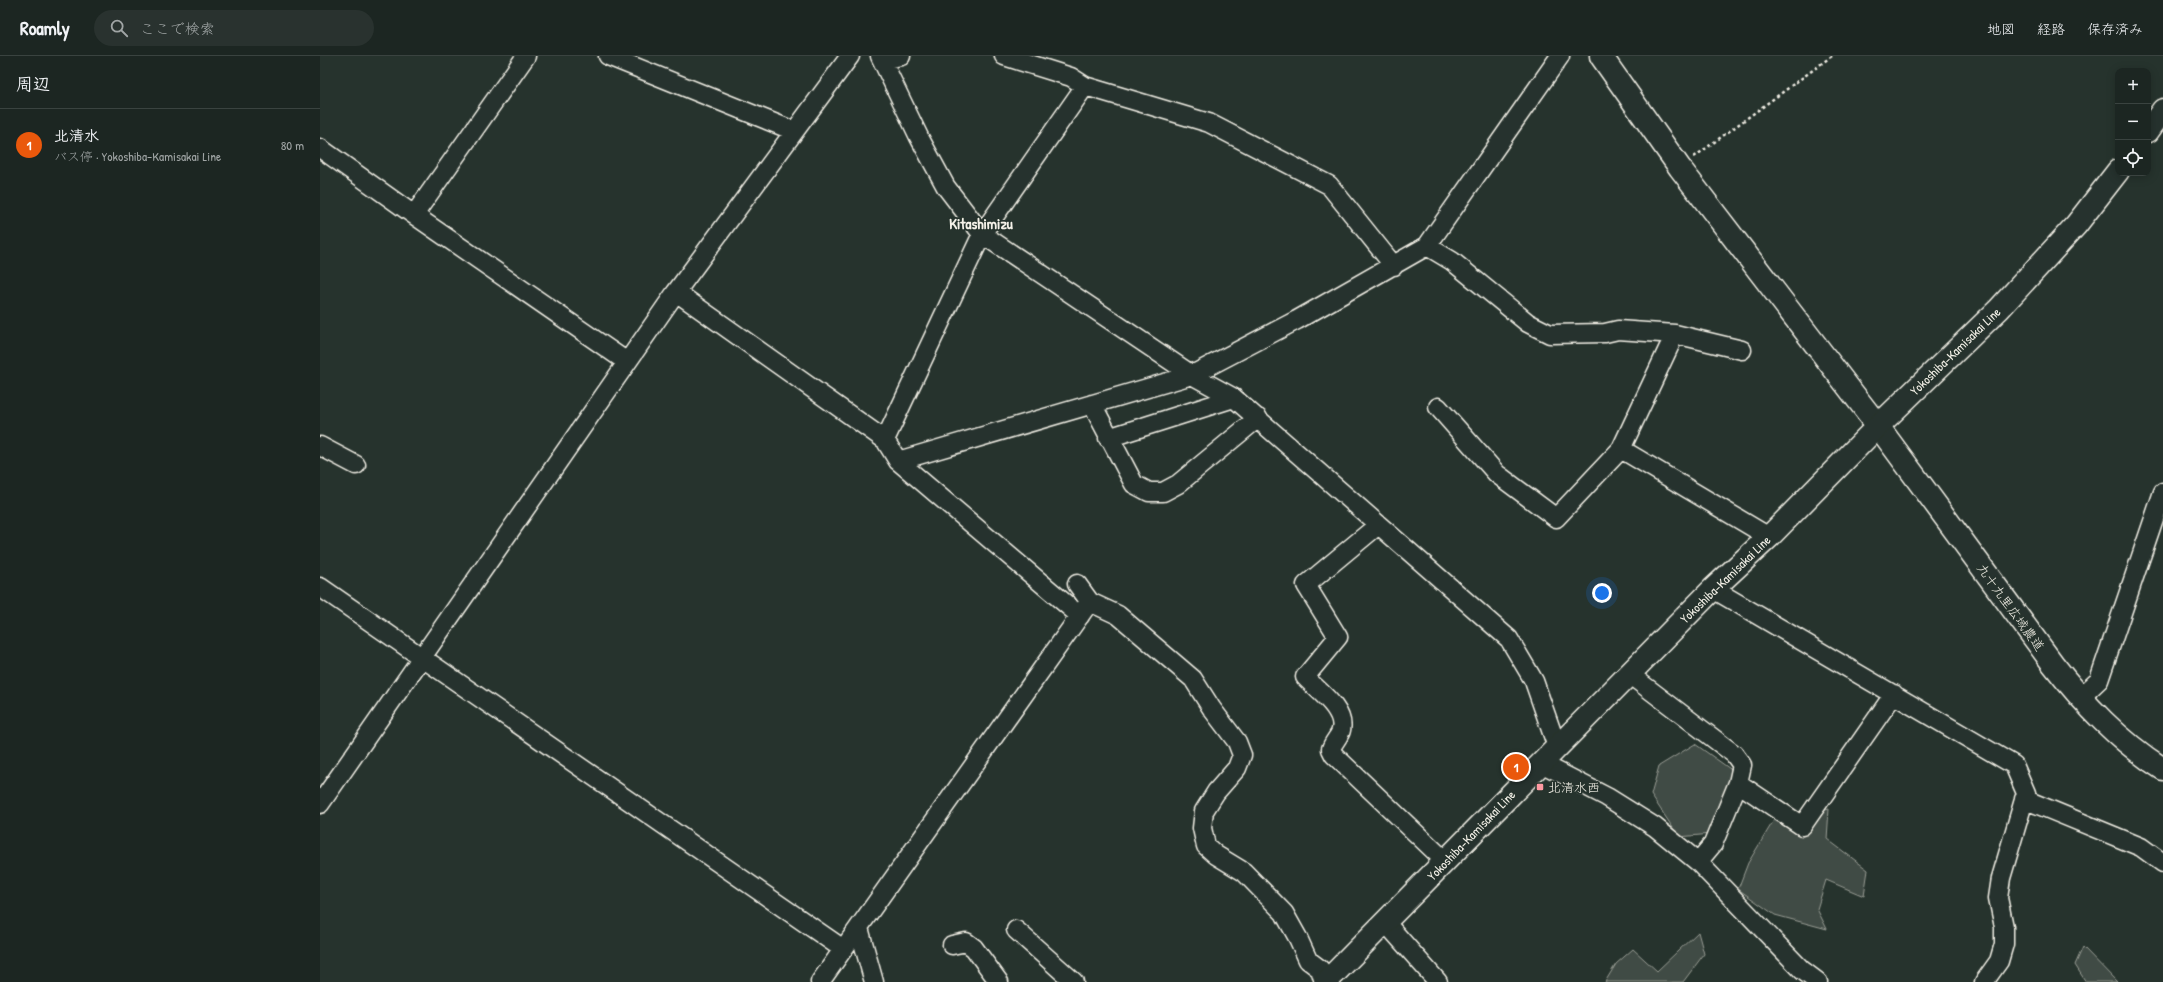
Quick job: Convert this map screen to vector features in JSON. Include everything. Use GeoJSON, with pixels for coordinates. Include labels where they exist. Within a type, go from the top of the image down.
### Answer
{"type":"FeatureCollection","features":[{"type":"Feature","properties":{"kind":"main road","name":"九十九里広域農道"},"geometry":{"type":"LineString","coordinates":[[1601,56],[1680,168],[1878,426],[2080,698],[2114,733],[2163,769]]}},
{"type":"Feature","properties":{"kind":"main road"},"geometry":{"type":"LineString","coordinates":[[2151,126],[2163,110]]}},
{"type":"Feature","properties":{"kind":"main road","name":"Yokoshiba-Kamisakai Line"},"geometry":{"type":"LineString","coordinates":[[1325,982],[1713,589],[1769,536],[1878,426],[1999,309],[2076,226],[2115,175]]}},
{"type":"Feature","properties":{"kind":"street"},"geometry":{"type":"LineString","coordinates":[[414,215],[526,56]]}},
{"type":"Feature","properties":{"kind":"street"},"geometry":{"type":"LineString","coordinates":[[608,56],[794,131]]}},
{"type":"Feature","properties":{"kind":"street"},"geometry":{"type":"LineString","coordinates":[[320,804],[676,292],[850,56]]}},
{"type":"Feature","properties":{"kind":"street"},"geometry":{"type":"LineString","coordinates":[[901,56],[881,58],[919,137],[946,187],[982,234],[1192,375],[1234,398],[1338,488],[1377,526],[1509,639],[1534,681],[1557,747]]}},
{"type":"Feature","properties":{"kind":"street"},"geometry":{"type":"LineString","coordinates":[[1004,56],[1071,77],[1085,86],[1208,123],[1329,185],[1394,266]]}},
{"type":"Feature","properties":{"kind":"street"},"geometry":{"type":"LineString","coordinates":[[898,461],[1192,375],[1297,320],[1427,246],[1560,56]]}},
{"type":"Feature","properties":{"kind":"street"},"geometry":{"type":"LineString","coordinates":[[885,440],[982,234],[1085,86]]}},
{"type":"Feature","properties":{"kind":"street"},"geometry":{"type":"LineString","coordinates":[[320,148],[414,215],[627,362]]}},
{"type":"Feature","properties":{"kind":"street"},"geometry":{"type":"LineString","coordinates":[[1427,246],[1457,265],[1528,323],[1550,334],[1605,333],[1618,330],[1675,334],[1742,350]]}},
{"type":"Feature","properties":{"kind":"street"},"geometry":{"type":"LineString","coordinates":[[676,292],[885,440],[898,461],[1085,609],[1118,615],[1193,679],[1212,710],[1237,742],[1242,755],[1237,768],[1216,792],[1204,811],[1202,828],[1206,846],[1216,855],[1244,872],[1284,913],[1308,960],[1320,969],[1325,982]]}},
{"type":"Feature","properties":{"kind":"street"},"geometry":{"type":"LineString","coordinates":[[1438,407],[1496,474],[1556,518],[1621,449],[1675,334]]}},
{"type":"Feature","properties":{"kind":"street"},"geometry":{"type":"LineString","coordinates":[[1108,438],[1234,398]]}},
{"type":"Feature","properties":{"kind":"street"},"geometry":{"type":"LineString","coordinates":[[1092,404],[1108,438],[1134,484],[1149,492],[1163,492],[1178,484],[1258,418]]}},
{"type":"Feature","properties":{"kind":"street"},"geometry":{"type":"LineString","coordinates":[[320,446],[356,464]]}},
{"type":"Feature","properties":{"kind":"street"},"geometry":{"type":"LineString","coordinates":[[1621,449],[1769,536]]}},
{"type":"Feature","properties":{"kind":"street"},"geometry":{"type":"LineString","coordinates":[[2080,698],[2099,680],[2163,492]]}},
{"type":"Feature","properties":{"kind":"street"},"geometry":{"type":"LineString","coordinates":[[1377,526],[1306,585],[1338,637],[1305,677],[1337,711],[1342,723],[1341,731],[1333,742],[1331,749],[1334,755],[1445,861]]}},
{"type":"Feature","properties":{"kind":"street"},"geometry":{"type":"LineString","coordinates":[[1077,584],[1085,609]]}},
{"type":"Feature","properties":{"kind":"street"},"geometry":{"type":"LineString","coordinates":[[320,587],[843,949]]}},
{"type":"Feature","properties":{"kind":"street"},"geometry":{"type":"LineString","coordinates":[[1713,589],[2014,765],[2026,793],[2001,878],[1998,898],[2004,927],[2004,944],[1999,961],[1984,982]]}},
{"type":"Feature","properties":{"kind":"street"},"geometry":{"type":"LineString","coordinates":[[820,982],[1085,609]]}},
{"type":"Feature","properties":{"kind":"street"},"geometry":{"type":"LineString","coordinates":[[1630,674],[1734,754],[1742,765],[1738,783],[1713,844],[1698,862]]}},
{"type":"Feature","properties":{"kind":"street"},"geometry":{"type":"LineString","coordinates":[[1738,783],[1802,826],[1894,694]]}},
{"type":"Feature","properties":{"kind":"street"},"geometry":{"type":"LineString","coordinates":[[1541,763],[1619,805],[1655,827],[1698,862],[1802,970],[1818,982]]}},
{"type":"Feature","properties":{"kind":"street"},"geometry":{"type":"LineString","coordinates":[[2024,799],[2141,847],[2163,863]]}},
{"type":"Feature","properties":{"kind":"street"},"geometry":{"type":"LineString","coordinates":[[1385,922],[1438,982]]}},
{"type":"Feature","properties":{"kind":"street"},"geometry":{"type":"LineString","coordinates":[[859,928],[874,982]]}},
{"type":"Feature","properties":{"kind":"street"},"geometry":{"type":"LineString","coordinates":[[1016,930],[1074,982]]}},
{"type":"Feature","properties":{"kind":"street"},"geometry":{"type":"LineString","coordinates":[[952,945],[966,942],[974,948],[997,981]]}},
{"type":"Feature","properties":{"kind":"path"},"geometry":{"type":"LineString","coordinates":[[1680,168],[1832,56]]}},
{"type":"Feature","properties":{"kind":"shaded area"},"geometry":{"type":"Polygon","coordinates":[[[1695,744],[1747,781],[1711,834],[1679,837],[1651,795],[1659,766],[1695,744]]]}},
{"type":"Feature","properties":{"kind":"shaded area"},"geometry":{"type":"Polygon","coordinates":[[[1829,809],[1827,839],[1868,870],[1864,896],[1826,880],[1817,909],[1827,929],[1775,915],[1738,889],[1748,863],[1774,820],[1803,836],[1813,813],[1829,809]]]}},
{"type":"Feature","properties":{"kind":"shaded area"},"geometry":{"type":"Polygon","coordinates":[[[1698,932],[1704,954],[1683,982],[1605,982],[1616,964],[1633,949],[1657,971],[1698,932]]]}},
{"type":"Feature","properties":{"kind":"shaded area"},"geometry":{"type":"Polygon","coordinates":[[[2083,947],[2117,982],[2086,982],[2075,965],[2083,947]]]}},
{"type":"Feature","properties":{"kind":"place","name":"北清水"},"geometry":{"type":"Point","coordinates":[1516,767]}},
{"type":"Feature","properties":{"kind":"place","name":"北清水西"},"geometry":{"type":"Point","coordinates":[1540,787]}},
{"type":"Feature","properties":{"kind":"district","name":"Kitashimizu"},"geometry":{"type":"Point","coordinates":[981,224]}}]}
